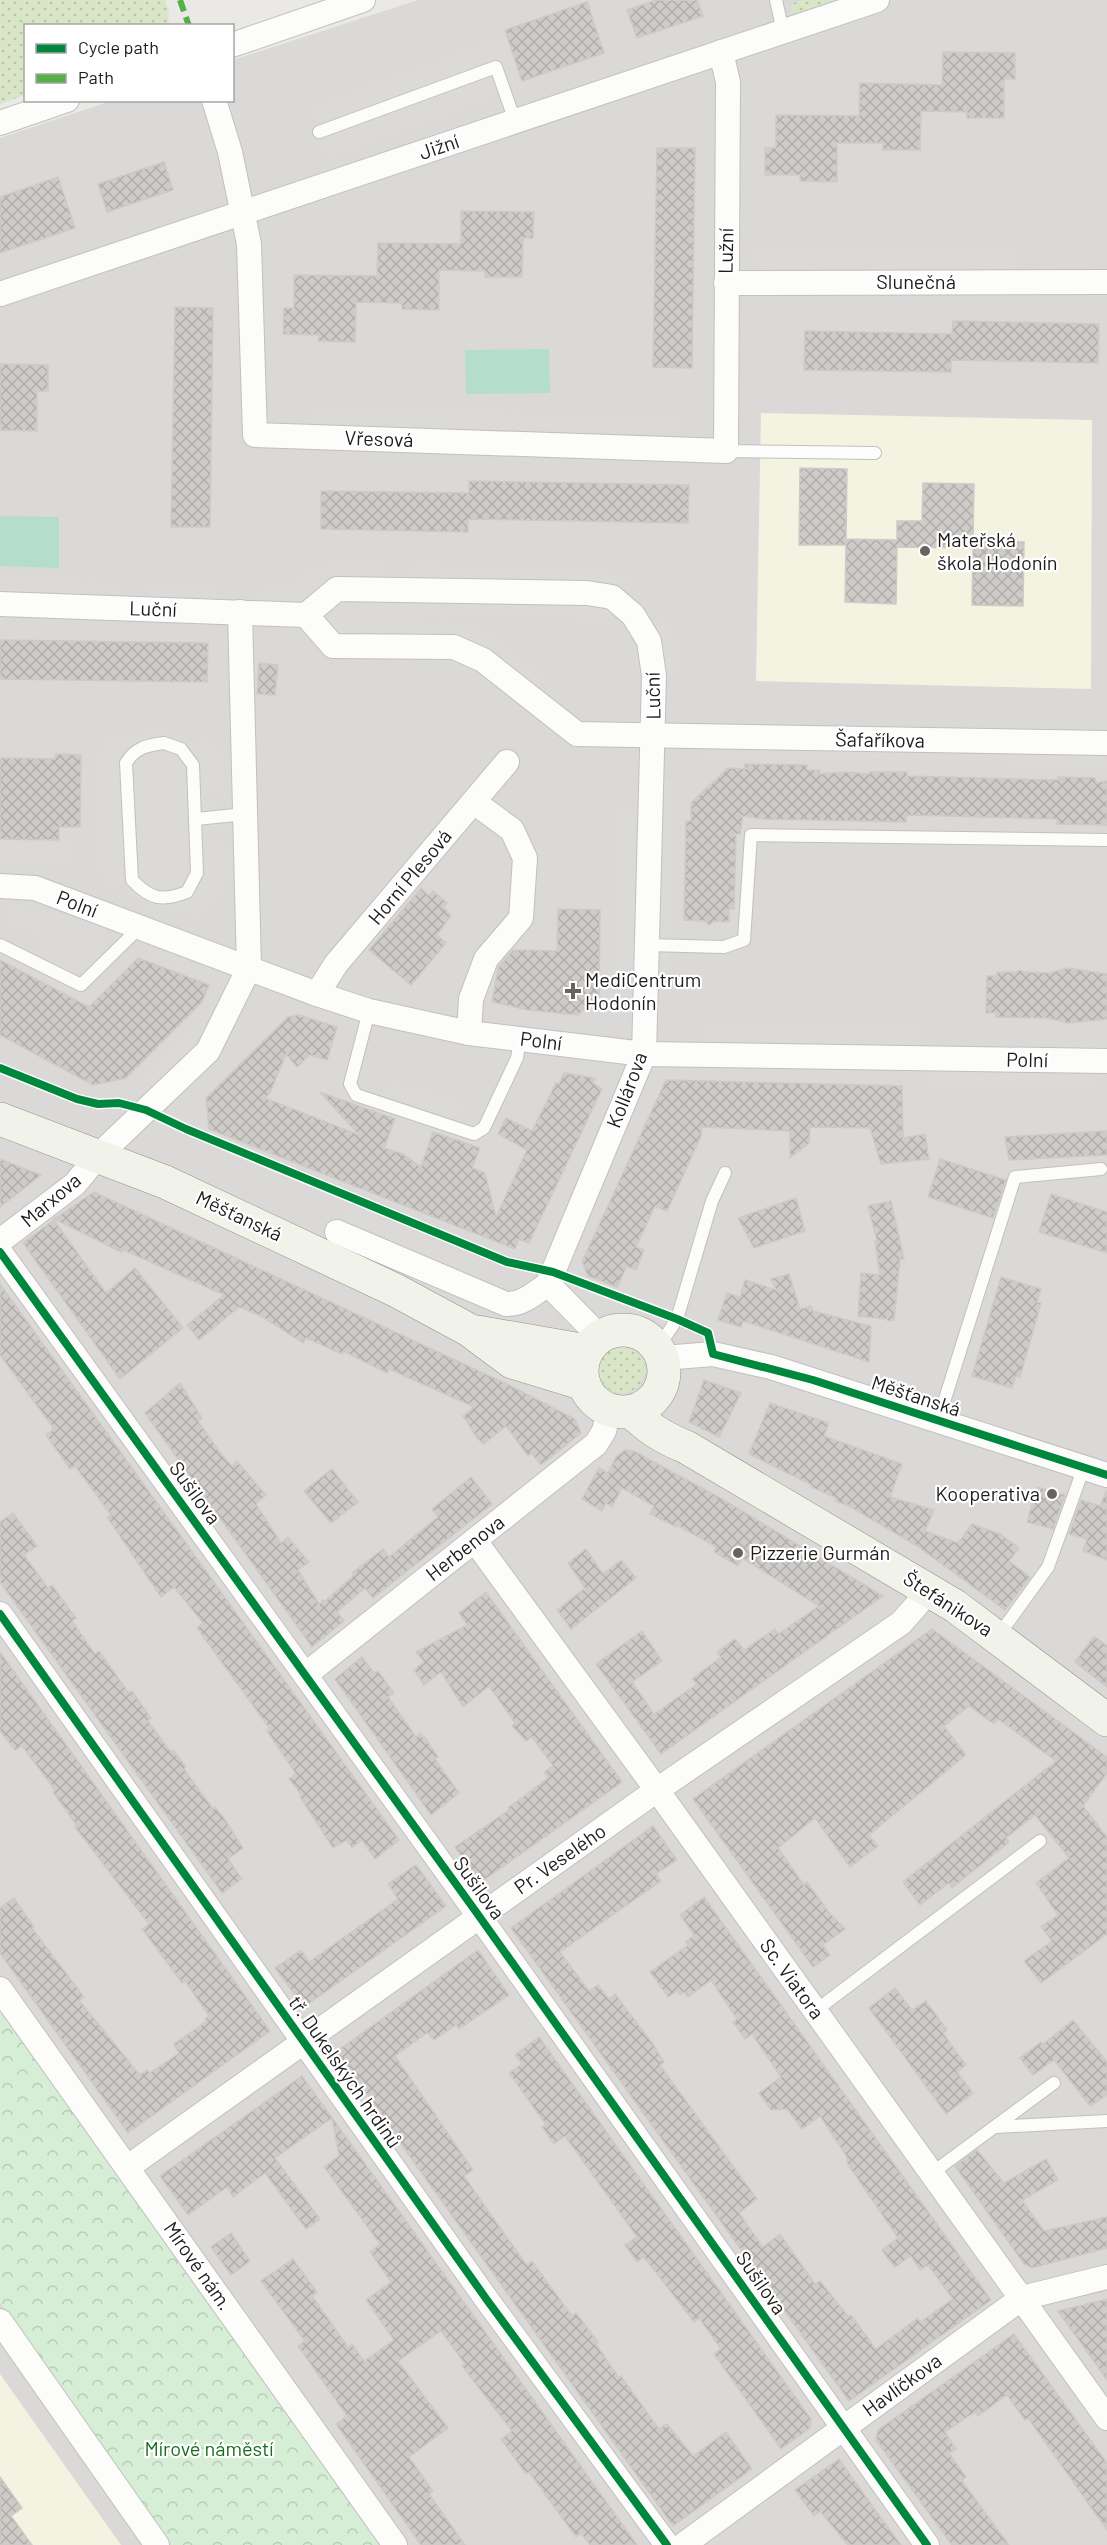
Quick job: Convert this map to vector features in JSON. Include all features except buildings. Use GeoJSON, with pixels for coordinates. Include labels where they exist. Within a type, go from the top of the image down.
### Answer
{"type":"FeatureCollection","features":[{"type":"Feature","properties":{"kind":"main road","name":"Měšťanská"},"geometry":{"type":"LineString","coordinates":[[0,1119],[165,1182],[395,1290],[469,1330],[512,1362],[584,1384]]}},
{"type":"Feature","properties":{"kind":"main road","name":"Měšťanská"},"geometry":{"type":"LineString","coordinates":[[469,1330],[594,1344]]}},
{"type":"Feature","properties":{"kind":"main road"},"geometry":{"type":"LineString","coordinates":[[621,1330],[642,1334],[660,1353],[665,1371],[663,1384],[633,1406],[599,1404],[584,1384],[582,1373],[594,1344],[621,1330]]}},
{"type":"Feature","properties":{"kind":"main road","name":"Štefánikova"},"geometry":{"type":"LineString","coordinates":[[633,1406],[686,1447],[930,1590],[998,1636],[1107,1720]]}},
{"type":"Feature","properties":{"kind":"street"},"geometry":{"type":"LineString","coordinates":[[234,44],[363,0]]}},
{"type":"Feature","properties":{"kind":"street","name":"Jižní"},"geometry":{"type":"LineString","coordinates":[[0,294],[877,0]]}},
{"type":"Feature","properties":{"kind":"street","name":"Lužní"},"geometry":{"type":"LineString","coordinates":[[721,52],[728,82],[726,451]]}},
{"type":"Feature","properties":{"kind":"street"},"geometry":{"type":"LineString","coordinates":[[0,123],[61,102]]}},
{"type":"Feature","properties":{"kind":"street"},"geometry":{"type":"LineString","coordinates":[[215,102],[230,152],[244,213]]}},
{"type":"Feature","properties":{"kind":"street","name":"Vřesová"},"geometry":{"type":"LineString","coordinates":[[244,213],[249,244],[255,435],[726,451]]}},
{"type":"Feature","properties":{"kind":"street","name":"Slunečná"},"geometry":{"type":"LineString","coordinates":[[726,283],[1107,282]]}},
{"type":"Feature","properties":{"kind":"street","name":"Luční"},"geometry":{"type":"LineString","coordinates":[[0,604],[306,615],[337,589],[587,593],[612,597],[633,615],[649,641],[654,676],[653,736],[577,734],[483,660],[454,647],[333,646],[306,615]]}},
{"type":"Feature","properties":{"kind":"street"},"geometry":{"type":"LineString","coordinates":[[98,1156],[208,1051],[249,968],[240,612]]}},
{"type":"Feature","properties":{"kind":"street","name":"Šafaříkova"},"geometry":{"type":"LineString","coordinates":[[653,736],[1107,744]]}},
{"type":"Feature","properties":{"kind":"street","name":"Kollárova"},"geometry":{"type":"LineString","coordinates":[[548,1284],[644,1054],[653,736]]}},
{"type":"Feature","properties":{"kind":"street","name":"Horní Plesová"},"geometry":{"type":"LineString","coordinates":[[317,994],[336,964],[507,762]]}},
{"type":"Feature","properties":{"kind":"street"},"geometry":{"type":"LineString","coordinates":[[469,1033],[471,999],[486,959],[521,918],[525,858],[512,830],[474,802]]}},
{"type":"Feature","properties":{"kind":"street","name":"Polní"},"geometry":{"type":"LineString","coordinates":[[0,886],[35,888],[317,994],[369,1011],[469,1033],[644,1054],[1107,1061]]}},
{"type":"Feature","properties":{"kind":"street","name":"Marxova"},"geometry":{"type":"LineString","coordinates":[[0,1241],[75,1184],[98,1156]]}},
{"type":"Feature","properties":{"kind":"street"},"geometry":{"type":"LineString","coordinates":[[337,1232],[506,1304],[524,1300],[548,1284],[594,1344]]}},
{"type":"Feature","properties":{"kind":"street","name":"Sušilova"},"geometry":{"type":"LineString","coordinates":[[0,1252],[479,1916],[927,2545]]}},
{"type":"Feature","properties":{"kind":"street","name":"Měšťanská"},"geometry":{"type":"LineString","coordinates":[[660,1353],[713,1354],[739,1359],[813,1380],[1107,1475]]}},
{"type":"Feature","properties":{"kind":"street","name":"Herbenova"},"geometry":{"type":"LineString","coordinates":[[305,1675],[596,1444],[604,1431],[633,1406]]}},
{"type":"Feature","properties":{"kind":"street","name":"Sc. Viatora"},"geometry":{"type":"LineString","coordinates":[[475,1541],[657,1790],[1107,2418]]}},
{"type":"Feature","properties":{"kind":"street","name":"Pr. Veselého"},"geometry":{"type":"LineString","coordinates":[[128,2166],[657,1790],[901,1623],[930,1590]]}},
{"type":"Feature","properties":{"kind":"street","name":"tř. Dukelských hrdinů"},"geometry":{"type":"LineString","coordinates":[[0,1614],[487,2300],[667,2545]]}},
{"type":"Feature","properties":{"kind":"street","name":"Mírové nám."},"geometry":{"type":"LineString","coordinates":[[0,1989],[128,2166],[395,2545]]}},
{"type":"Feature","properties":{"kind":"street","name":"Havlíčkova"},"geometry":{"type":"LineString","coordinates":[[682,2545],[1022,2298],[1107,2277]]}},
{"type":"Feature","properties":{"kind":"street"},"geometry":{"type":"LineString","coordinates":[[0,2321],[157,2545]]}},
{"type":"Feature","properties":{"kind":"lane"},"geometry":{"type":"LineString","coordinates":[[776,0],[783,32]]}},
{"type":"Feature","properties":{"kind":"lane"},"geometry":{"type":"LineString","coordinates":[[319,132],[496,68],[515,121]]}},
{"type":"Feature","properties":{"kind":"lane"},"geometry":{"type":"LineString","coordinates":[[726,451],[875,453]]}},
{"type":"Feature","properties":{"kind":"lane"},"geometry":{"type":"LineString","coordinates":[[164,743],[181,750],[193,765],[196,819],[197,873],[187,892],[172,898],[159,899],[140,889],[132,880],[126,763],[132,753],[148,744],[164,743]]}},
{"type":"Feature","properties":{"kind":"lane"},"geometry":{"type":"LineString","coordinates":[[196,819],[245,814]]}},
{"type":"Feature","properties":{"kind":"lane"},"geometry":{"type":"LineString","coordinates":[[647,945],[724,947],[744,940],[751,835],[1107,840]]}},
{"type":"Feature","properties":{"kind":"lane"},"geometry":{"type":"LineString","coordinates":[[0,945],[81,985],[139,928]]}},
{"type":"Feature","properties":{"kind":"lane"},"geometry":{"type":"LineString","coordinates":[[369,1011],[350,1084],[356,1095],[474,1134],[484,1128],[517,1058],[520,1039]]}},
{"type":"Feature","properties":{"kind":"lane"},"geometry":{"type":"LineString","coordinates":[[938,1421],[1016,1177],[1101,1169]]}},
{"type":"Feature","properties":{"kind":"lane"},"geometry":{"type":"LineString","coordinates":[[660,1353],[677,1318],[712,1200],[725,1173]]}},
{"type":"Feature","properties":{"kind":"lane"},"geometry":{"type":"LineString","coordinates":[[998,1636],[1048,1566],[1084,1467]]}},
{"type":"Feature","properties":{"kind":"lane"},"geometry":{"type":"LineString","coordinates":[[815,2011],[1040,1841]]}},
{"type":"Feature","properties":{"kind":"lane"},"geometry":{"type":"LineString","coordinates":[[932,2174],[1054,2083]]}},
{"type":"Feature","properties":{"kind":"lane"},"geometry":{"type":"LineString","coordinates":[[993,2127],[1107,2121]]}},
{"type":"Feature","properties":{"kind":"shaded area"},"geometry":{"type":"Polygon","coordinates":[[[418,0],[1107,0],[1107,2545],[0,2545],[0,138],[108,102],[234,102],[234,60],[418,0]]]}},
{"type":"Feature","properties":{"kind":"shaded area"},"geometry":{"type":"Polygon","coordinates":[[[505,36],[524,86],[328,157],[310,108],[505,36]]]}},
{"type":"Feature","properties":{"kind":"shaded area"},"geometry":{"type":"Polygon","coordinates":[[[754,251],[1016,253],[1016,271],[754,269],[754,251]]]}},
{"type":"Feature","properties":{"kind":"shaded area"},"geometry":{"type":"Polygon","coordinates":[[[316,410],[682,416],[681,434],[315,428],[316,410]]]}},
{"type":"Feature","properties":{"kind":"shaded area","name":"Mateřská škola Hodonín"},"geometry":{"type":"Polygon","coordinates":[[[761,413],[1092,420],[1091,689],[756,681],[761,413]]]}},
{"type":"Feature","properties":{"kind":"shaded area"},"geometry":{"type":"Polygon","coordinates":[[[338,564],[383,565],[383,580],[408,580],[409,565],[581,568],[611,574],[634,582],[627,594],[599,625],[584,619],[569,618],[347,614],[347,619],[459,622],[473,627],[491,635],[546,680],[535,692],[482,649],[336,636],[259,603],[259,588],[290,585],[317,567],[338,564]]]}},
{"type":"Feature","properties":{"kind":"shaded area"},"geometry":{"type":"Polygon","coordinates":[[[0,579],[122,582],[122,598],[0,596],[0,579]]]}},
{"type":"Feature","properties":{"kind":"shaded area"},"geometry":{"type":"Polygon","coordinates":[[[148,582],[217,583],[217,599],[147,597],[148,582]]]}},
{"type":"Feature","properties":{"kind":"shaded area"},"geometry":{"type":"Polygon","coordinates":[[[664,615],[675,640],[678,656],[677,675],[663,675],[658,638],[652,621],[664,615]]]}},
{"type":"Feature","properties":{"kind":"shaded area"},"geometry":{"type":"Polygon","coordinates":[[[114,731],[119,738],[128,741],[146,733],[163,731],[195,743],[207,734],[220,757],[223,787],[206,791],[205,798],[209,804],[219,806],[227,805],[233,799],[236,838],[231,833],[217,827],[208,831],[208,843],[227,845],[227,882],[215,901],[195,921],[185,909],[172,912],[148,909],[132,898],[121,883],[103,886],[95,765],[104,741],[114,731]]]}},
{"type":"Feature","properties":{"kind":"shaded area"},"geometry":{"type":"Polygon","coordinates":[[[701,742],[1107,752],[1107,765],[702,755],[701,742]]]}},
{"type":"Feature","properties":{"kind":"shaded area"},"geometry":{"type":"Polygon","coordinates":[[[659,779],[674,780],[669,984],[655,984],[659,779]]]}},
{"type":"Feature","properties":{"kind":"shaded area"},"geometry":{"type":"Polygon","coordinates":[[[618,807],[637,807],[634,979],[614,977],[618,807]]]}},
{"type":"Feature","properties":{"kind":"shaded area"},"geometry":{"type":"Polygon","coordinates":[[[0,842],[71,844],[71,866],[0,864],[0,842]]]}},
{"type":"Feature","properties":{"kind":"shaded area"},"geometry":{"type":"Polygon","coordinates":[[[10,908],[55,912],[109,928],[95,967],[78,966],[38,955],[39,932],[7,923],[10,908]]]}},
{"type":"Feature","properties":{"kind":"shaded area"},"geometry":{"type":"Polygon","coordinates":[[[151,943],[192,959],[188,969],[147,953],[151,943]]]}},
{"type":"Feature","properties":{"kind":"shaded area"},"geometry":{"type":"Polygon","coordinates":[[[703,1026],[921,1027],[921,1048],[703,1048],[703,1026]]]}},
{"type":"Feature","properties":{"kind":"shaded area"},"geometry":{"type":"Polygon","coordinates":[[[187,1032],[199,1045],[154,1088],[142,1076],[187,1032]]]}},
{"type":"Feature","properties":{"kind":"shaded area"},"geometry":{"type":"Polygon","coordinates":[[[927,1069],[1091,1072],[1091,1090],[926,1087],[927,1069]]]}},
{"type":"Feature","properties":{"kind":"shaded area"},"geometry":{"type":"Polygon","coordinates":[[[390,1081],[463,1104],[458,1119],[385,1096],[390,1081]]]}},
{"type":"Feature","properties":{"kind":"shaded area"},"geometry":{"type":"Polygon","coordinates":[[[350,1205],[491,1265],[483,1284],[342,1224],[350,1205]]]}},
{"type":"Feature","properties":{"kind":"shaded area"},"geometry":{"type":"Polygon","coordinates":[[[0,2374],[121,2545],[0,2545],[0,2374]]]}},
{"type":"Feature","properties":{"kind":"green space"},"geometry":{"type":"Polygon","coordinates":[[[0,0],[165,0],[169,12],[168,24],[24,24],[24,95],[0,104],[0,0]]]}},
{"type":"Feature","properties":{"kind":"green space"},"geometry":{"type":"Polygon","coordinates":[[[803,0],[859,0],[793,17],[790,7],[803,0]]]}},
{"type":"Feature","properties":{"kind":"green space"},"geometry":{"type":"Polygon","coordinates":[[[549,349],[550,393],[466,394],[465,350],[549,349]]]}},
{"type":"Feature","properties":{"kind":"green space"},"geometry":{"type":"Polygon","coordinates":[[[0,516],[59,517],[59,568],[0,566],[0,516]]]}},
{"type":"Feature","properties":{"kind":"green space"},"geometry":{"type":"Polygon","coordinates":[[[622,1347],[638,1354],[645,1370],[638,1386],[622,1393],[606,1386],[599,1370],[606,1354],[622,1347]]]}},
{"type":"Feature","properties":{"kind":"green space","name":"Mírové náměstí"},"geometry":{"type":"Polygon","coordinates":[[[0,2007],[382,2545],[171,2545],[0,2303],[0,2007]]]}},
{"type":"Feature","properties":{"kind":"marked path"},"geometry":{"type":"LineString","coordinates":[[180,0],[188,24]]}},
{"type":"Feature","properties":{"kind":"cycle path"},"geometry":{"type":"LineString","coordinates":[[0,1068],[77,1099],[98,1104],[119,1103],[146,1110],[186,1129],[507,1262],[553,1272],[677,1319],[708,1333],[713,1354],[813,1380],[1107,1475]]}},
{"type":"Feature","properties":{"kind":"cycle path"},"geometry":{"type":"LineString","coordinates":[[0,1252],[479,1916],[927,2545]]}},
{"type":"Feature","properties":{"kind":"cycle path"},"geometry":{"type":"LineString","coordinates":[[0,1614],[487,2300],[667,2545]]}},
{"type":"Feature","properties":{"kind":"place","name":"Mateřská škola Hodonín"},"geometry":{"type":"Point","coordinates":[925,551]}},
{"type":"Feature","properties":{"kind":"place","name":"MediCentrum Hodonín"},"geometry":{"type":"Point","coordinates":[573,991]}},
{"type":"Feature","properties":{"kind":"place","name":"Kooperativa"},"geometry":{"type":"Point","coordinates":[1052,1494]}},
{"type":"Feature","properties":{"kind":"place","name":"Pizzerie Gurmán"},"geometry":{"type":"Point","coordinates":[738,1553]}}]}
